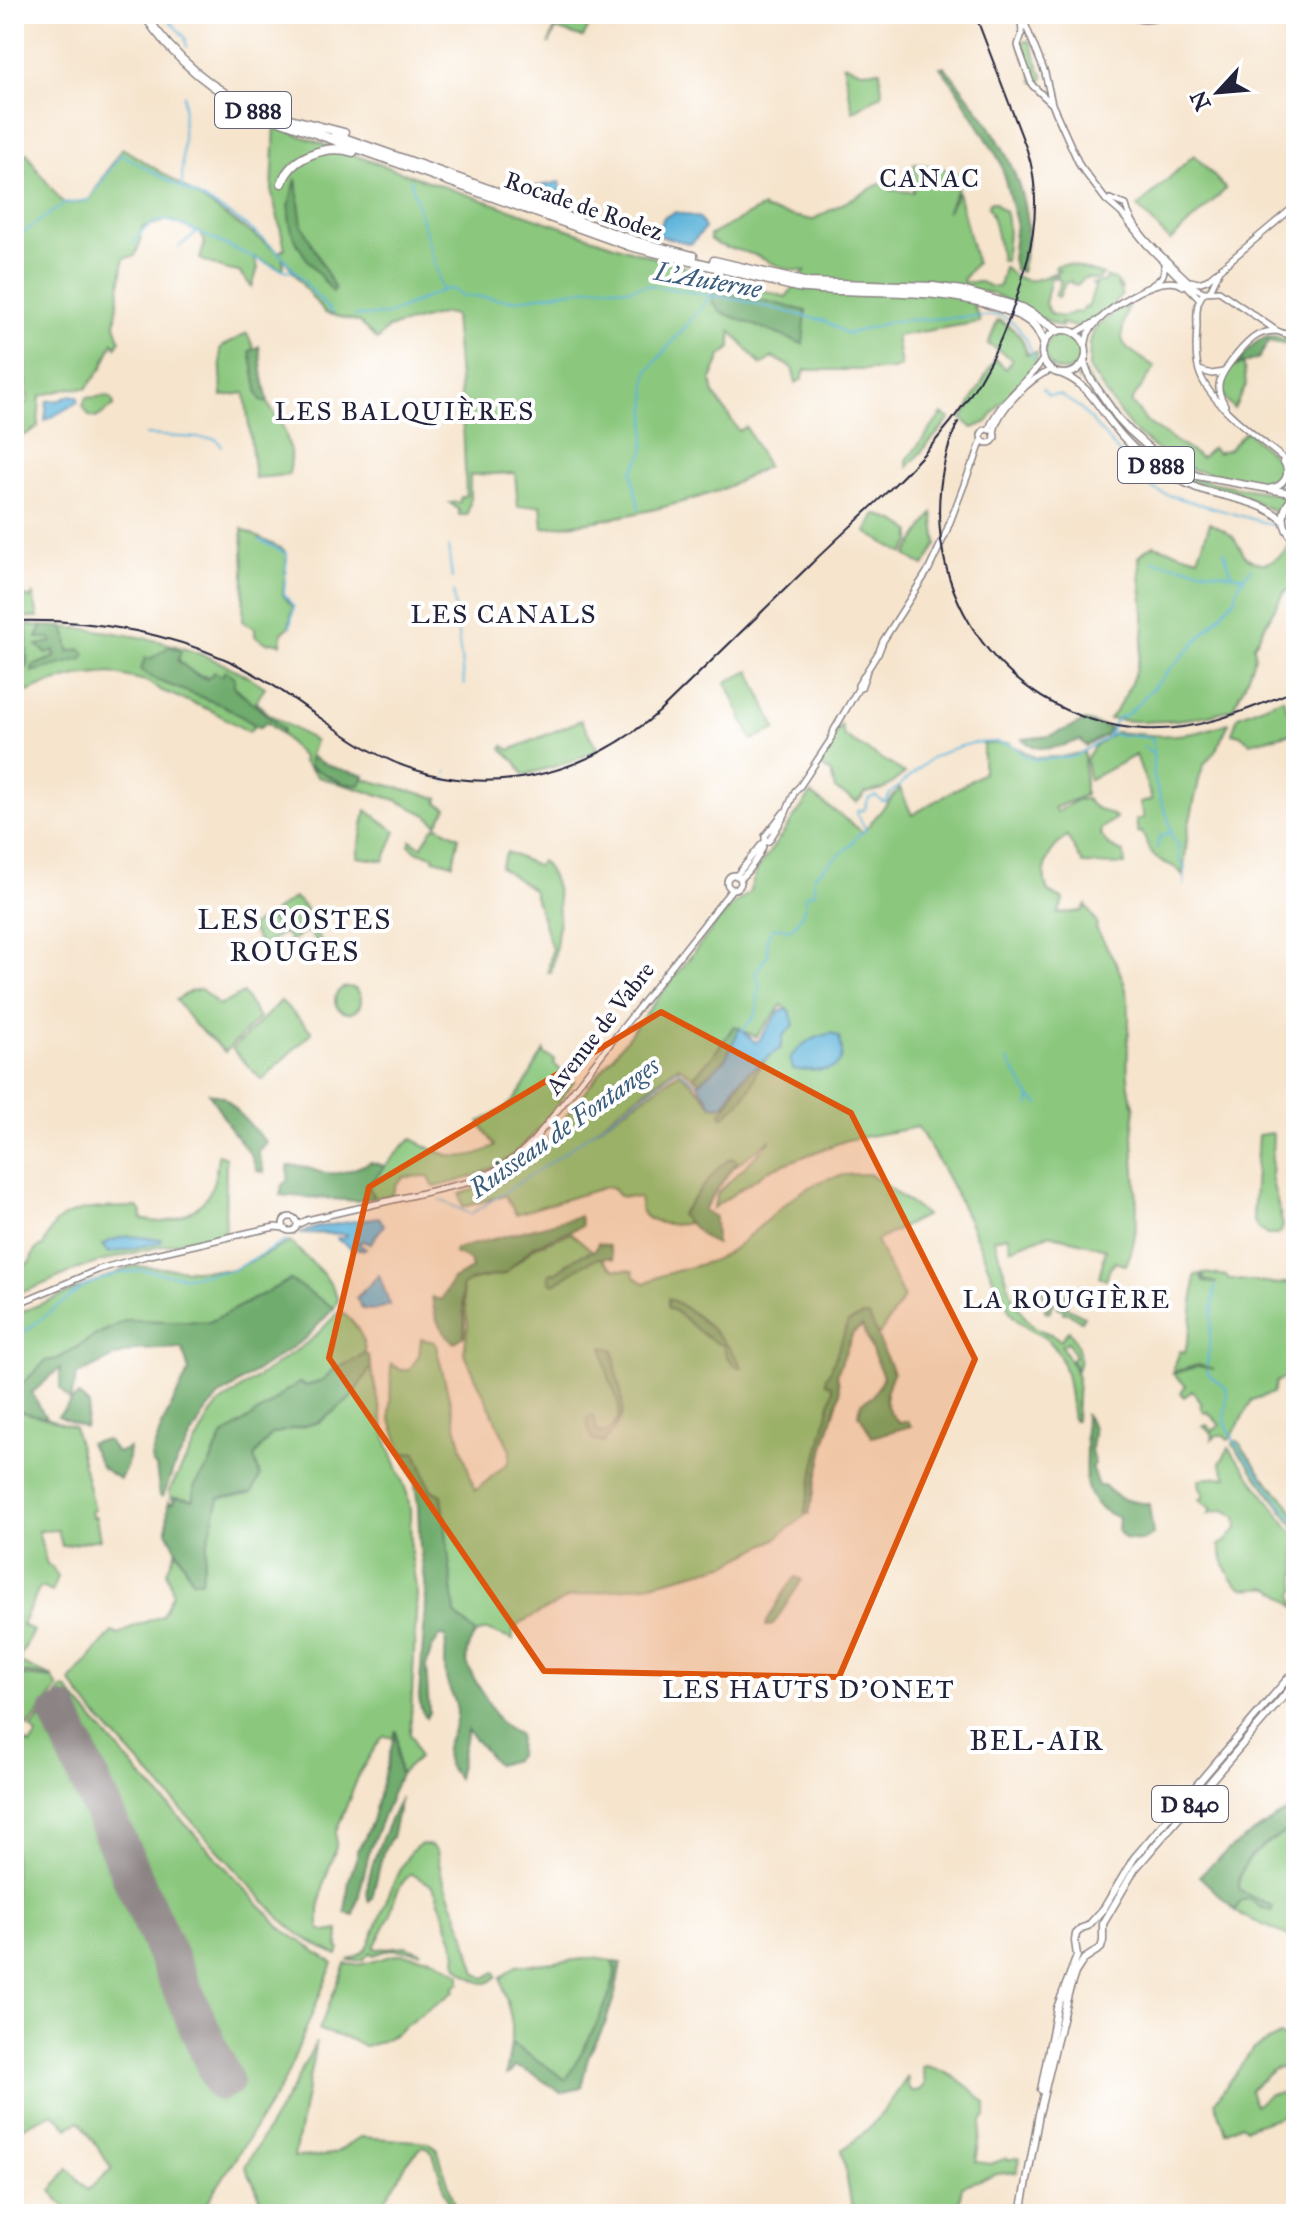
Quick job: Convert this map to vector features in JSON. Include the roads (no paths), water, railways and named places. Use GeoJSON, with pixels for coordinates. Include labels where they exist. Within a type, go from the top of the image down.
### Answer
{"type":"FeatureCollection","features":[{"type":"Feature","properties":{"kind":"highway","name":"Rocade de Rodez"},"geometry":{"type":"LineString","coordinates":[[144,14],[175,55],[197,75],[222,93],[265,115],[630,246],[776,283],[819,290],[956,296],[986,303],[1028,320],[1044,342]]}},
{"type":"Feature","properties":{"kind":"highway","name":"Rocade de Rodez"},"geometry":{"type":"LineString","coordinates":[[150,14],[176,48],[205,74],[246,101],[648,245],[795,281],[933,287],[982,295],[1022,308],[1058,330]]}},
{"type":"Feature","properties":{"kind":"highway"},"geometry":{"type":"LineString","coordinates":[[290,119],[345,133]]}},
{"type":"Feature","properties":{"kind":"highway"},"geometry":{"type":"LineString","coordinates":[[282,183],[284,176],[301,160],[316,152],[346,150],[392,161]]}},
{"type":"Feature","properties":{"kind":"highway"},"geometry":{"type":"LineString","coordinates":[[808,278],[904,285]]}},
{"type":"Feature","properties":{"kind":"main road"},"geometry":{"type":"LineString","coordinates":[[1022,14],[1022,34],[1018,45],[1032,85],[1052,104]]}},
{"type":"Feature","properties":{"kind":"main road"},"geometry":{"type":"LineString","coordinates":[[1022,14],[1045,73],[1052,104],[1080,166],[1103,195],[1121,209],[1195,288],[1207,292],[1219,291],[1277,331],[1296,338]]}},
{"type":"Feature","properties":{"kind":"main road"},"geometry":{"type":"LineString","coordinates":[[1126,14],[1138,20],[1154,20],[1168,14]]}},
{"type":"Feature","properties":{"kind":"main road"},"geometry":{"type":"LineString","coordinates":[[1186,278],[1198,283],[1219,271],[1296,205]]}},
{"type":"Feature","properties":{"kind":"main road"},"geometry":{"type":"LineString","coordinates":[[1121,209],[1164,264],[1198,299],[1196,351],[1198,369],[1206,387],[1222,406],[1296,467]]}},
{"type":"Feature","properties":{"kind":"main road"},"geometry":{"type":"LineString","coordinates":[[1076,333],[1162,278],[1164,264]]}},
{"type":"Feature","properties":{"kind":"main road"},"geometry":{"type":"LineString","coordinates":[[1198,299],[1207,292],[1219,271]]}},
{"type":"Feature","properties":{"kind":"main road"},"geometry":{"type":"LineString","coordinates":[[1216,278],[1219,291]]}},
{"type":"Feature","properties":{"kind":"main road"},"geometry":{"type":"LineString","coordinates":[[1149,287],[1179,282],[1198,299]]}},
{"type":"Feature","properties":{"kind":"main road"},"geometry":{"type":"LineString","coordinates":[[1255,316],[1257,326],[1254,336],[1223,372],[1220,396],[1226,407],[1296,467]]}},
{"type":"Feature","properties":{"kind":"main road"},"geometry":{"type":"LineString","coordinates":[[1043,359],[1051,370],[1062,374],[1075,371],[1084,362],[1089,333],[1098,321]]}},
{"type":"Feature","properties":{"kind":"main road"},"geometry":{"type":"LineString","coordinates":[[984,441],[993,440],[998,412],[1043,359],[1044,342],[1048,336],[1058,330],[1067,330],[1076,333],[1085,347]]}},
{"type":"Feature","properties":{"kind":"main road"},"geometry":{"type":"LineString","coordinates":[[1254,336],[1277,331]]}},
{"type":"Feature","properties":{"kind":"main road","name":"D 888"},"geometry":{"type":"LineString","coordinates":[[1084,362],[1090,378],[1117,417],[1157,455],[1197,476],[1296,494]]}},
{"type":"Feature","properties":{"kind":"main road"},"geometry":{"type":"LineString","coordinates":[[1198,369],[1212,374],[1223,372]]}},
{"type":"Feature","properties":{"kind":"main road"},"geometry":{"type":"LineString","coordinates":[[992,432],[1008,405],[1036,378],[1051,370]]}},
{"type":"Feature","properties":{"kind":"main road","name":"D 888"},"geometry":{"type":"LineString","coordinates":[[1062,374],[1086,388],[1118,432],[1149,461],[1196,487],[1252,504],[1283,520]]}},
{"type":"Feature","properties":{"kind":"main road"},"geometry":{"type":"LineString","coordinates":[[738,877],[739,887],[731,887],[729,879],[747,873],[763,848],[765,836],[785,811],[861,688],[866,674],[935,555],[984,441],[983,432],[992,432]]}},
{"type":"Feature","properties":{"kind":"main road"},"geometry":{"type":"LineString","coordinates":[[1264,489],[1275,488],[1285,478],[1287,469],[1278,454]]}},
{"type":"Feature","properties":{"kind":"main road"},"geometry":{"type":"LineString","coordinates":[[1296,494],[1286,505],[1283,520],[1286,530],[1296,541]]}},
{"type":"Feature","properties":{"kind":"main road","name":"Avenue de Vabre"},"geometry":{"type":"LineString","coordinates":[[296,1222],[470,1182],[516,1157],[546,1125],[709,920],[731,887]]}},
{"type":"Feature","properties":{"kind":"main road"},"geometry":{"type":"LineString","coordinates":[[14,1305],[100,1269],[284,1225],[289,1217],[296,1222],[291,1231],[284,1225]]}},
{"type":"Feature","properties":{"kind":"main road","name":"D 840"},"geometry":{"type":"LineString","coordinates":[[1088,1926],[1104,1908],[1139,1851],[1296,1669]]}},
{"type":"Feature","properties":{"kind":"main road","name":"D 840"},"geometry":{"type":"LineString","coordinates":[[1103,1937],[1103,1924],[1135,1869],[1296,1682]]}},
{"type":"Feature","properties":{"kind":"main road"},"geometry":{"type":"LineString","coordinates":[[1021,2214],[1039,2114],[1068,1994],[1084,1959],[1100,1950],[1103,1937],[1097,1929],[1088,1926],[1076,1934],[1077,1956],[1057,2008],[1041,2084],[1039,2114]]}},
{"type":"Feature","properties":{"kind":"main road"},"geometry":{"type":"LineString","coordinates":[[1077,1948],[1090,1955]]}},
{"type":"Feature","properties":{"kind":"water"},"geometry":{"type":"Polygon","coordinates":[[[510,181],[530,188],[560,182],[563,203],[559,205],[512,189],[510,181]]]}},
{"type":"Feature","properties":{"kind":"water"},"geometry":{"type":"Polygon","coordinates":[[[676,212],[700,218],[705,228],[691,244],[656,235],[664,217],[676,212]]]}},
{"type":"Feature","properties":{"kind":"water"},"geometry":{"type":"Polygon","coordinates":[[[71,395],[78,397],[78,402],[45,421],[47,401],[71,395]]]}},
{"type":"Feature","properties":{"kind":"water"},"geometry":{"type":"Polygon","coordinates":[[[787,1009],[794,1025],[783,1036],[781,1048],[736,1084],[725,1104],[712,1105],[698,1084],[725,1060],[740,1028],[755,1042],[758,1041],[780,1011],[787,1009]]]}},
{"type":"Feature","properties":{"kind":"water"},"geometry":{"type":"Polygon","coordinates":[[[832,1033],[839,1037],[842,1053],[835,1067],[823,1070],[793,1069],[790,1058],[799,1048],[832,1033]]]}},
{"type":"Feature","properties":{"kind":"water"},"geometry":{"type":"Polygon","coordinates":[[[379,1217],[384,1225],[370,1244],[358,1243],[364,1250],[352,1250],[337,1238],[346,1237],[347,1234],[299,1233],[318,1227],[379,1217]]]}},
{"type":"Feature","properties":{"kind":"water"},"geometry":{"type":"Polygon","coordinates":[[[128,1236],[161,1239],[161,1242],[108,1253],[102,1245],[128,1236]]]}},
{"type":"Feature","properties":{"kind":"water"},"geometry":{"type":"Polygon","coordinates":[[[379,1275],[390,1305],[374,1310],[363,1309],[356,1298],[379,1275]]]}},
{"type":"Feature","properties":{"kind":"waterway","name":"L'Auterne"},"geometry":{"type":"LineString","coordinates":[[163,14],[185,37],[187,47]]}},
{"type":"Feature","properties":{"kind":"waterway","name":"L'Auterne"},"geometry":{"type":"LineString","coordinates":[[184,94],[182,188],[232,216],[266,241],[332,313]]}},
{"type":"Feature","properties":{"kind":"waterway"},"geometry":{"type":"LineString","coordinates":[[14,239],[64,204],[89,200],[121,154],[180,187]]}},
{"type":"Feature","properties":{"kind":"waterway"},"geometry":{"type":"LineString","coordinates":[[410,179],[442,289]]}},
{"type":"Feature","properties":{"kind":"waterway"},"geometry":{"type":"LineString","coordinates":[[134,244],[147,227],[160,221],[196,231]]}},
{"type":"Feature","properties":{"kind":"waterway"},"geometry":{"type":"LineString","coordinates":[[179,247],[197,232],[292,272]]}},
{"type":"Feature","properties":{"kind":"waterway","name":"L'Auterne"},"geometry":{"type":"LineString","coordinates":[[355,316],[386,315],[452,289],[463,296],[514,300],[603,286],[627,289],[647,285],[739,300],[825,321],[847,334],[895,321],[1000,315],[1015,324],[1027,340],[1033,358]]}},
{"type":"Feature","properties":{"kind":"waterway"},"geometry":{"type":"LineString","coordinates":[[639,509],[632,472],[644,452],[648,371],[710,297]]}},
{"type":"Feature","properties":{"kind":"waterway","name":"L'Auterne"},"geometry":{"type":"LineString","coordinates":[[1043,389],[1048,395],[1060,395],[1080,408],[1150,487],[1164,494],[1273,525]]}},
{"type":"Feature","properties":{"kind":"waterway"},"geometry":{"type":"LineString","coordinates":[[145,435],[216,439],[222,446]]}},
{"type":"Feature","properties":{"kind":"waterway"},"geometry":{"type":"LineString","coordinates":[[260,540],[287,554],[284,594],[294,607],[290,627]]}},
{"type":"Feature","properties":{"kind":"waterway"},"geometry":{"type":"LineString","coordinates":[[448,547],[452,578]]}},
{"type":"Feature","properties":{"kind":"waterway"},"geometry":{"type":"LineString","coordinates":[[1224,551],[1231,572]]}},
{"type":"Feature","properties":{"kind":"waterway"},"geometry":{"type":"LineString","coordinates":[[1152,561],[1245,577]]}},
{"type":"Feature","properties":{"kind":"waterway","name":"Ruisseau de Fontanges"},"geometry":{"type":"LineString","coordinates":[[743,1030],[757,1011],[761,987],[755,973],[768,954],[769,934],[773,928],[788,930],[796,923],[804,909],[807,893],[815,893],[814,876],[866,830],[857,811],[864,810],[869,798],[876,796],[886,801],[931,758],[973,743],[1012,745],[1035,760],[1073,757],[1108,737],[1117,718],[1134,708],[1235,598],[1239,584],[1251,568]]}},
{"type":"Feature","properties":{"kind":"waterway"},"geometry":{"type":"LineString","coordinates":[[453,592],[464,684]]}},
{"type":"Feature","properties":{"kind":"waterway"},"geometry":{"type":"LineString","coordinates":[[1112,734],[1153,738],[1156,785],[1172,839],[1179,845],[1180,860],[1185,867],[1184,885]]}},
{"type":"Feature","properties":{"kind":"waterway"},"geometry":{"type":"LineString","coordinates":[[1143,746],[1151,753]]}},
{"type":"Feature","properties":{"kind":"waterway"},"geometry":{"type":"LineString","coordinates":[[1157,848],[1160,837],[1170,832]]}},
{"type":"Feature","properties":{"kind":"waterway"},"geometry":{"type":"LineString","coordinates":[[1008,1060],[1030,1097],[1029,1106]]}},
{"type":"Feature","properties":{"kind":"waterway","name":"Ruisseau de Fontanges"},"geometry":{"type":"LineString","coordinates":[[440,1200],[471,1214],[557,1158],[678,1069],[697,1084]]}},
{"type":"Feature","properties":{"kind":"waterway"},"geometry":{"type":"LineString","coordinates":[[1031,1098],[1039,1104]]}},
{"type":"Feature","properties":{"kind":"waterway","name":"Ruisseau de Fontanges"},"geometry":{"type":"LineString","coordinates":[[14,1340],[84,1286],[116,1274],[142,1270],[186,1277],[233,1270],[286,1241]]}},
{"type":"Feature","properties":{"kind":"waterway"},"geometry":{"type":"LineString","coordinates":[[1207,1365],[1215,1286]]}},
{"type":"Feature","properties":{"kind":"waterway"},"geometry":{"type":"LineString","coordinates":[[1207,1370],[1227,1392],[1225,1421],[1234,1441],[1296,1523]]}},
{"type":"Feature","properties":{"kind":"railway"},"geometry":{"type":"LineString","coordinates":[[14,621],[69,622],[123,628],[201,650],[262,679],[361,745],[399,764],[437,776],[476,780],[515,779],[553,771],[590,757],[626,737],[659,712],[906,473],[952,421],[991,360],[1025,269],[1032,239],[1035,195],[1027,150],[975,14]]}},
{"type":"Feature","properties":{"kind":"railway"},"geometry":{"type":"LineString","coordinates":[[958,422],[942,475],[940,527],[949,578],[970,624],[1001,665],[1041,697],[1089,719],[1144,729],[1164,729],[1222,718],[1296,690]]}},
{"type":"Feature","properties":{"kind":"district","name":"CANAC"},"geometry":{"type":"Point","coordinates":[930,178]}},
{"type":"Feature","properties":{"kind":"district","name":"LES BALQUIÈRES"},"geometry":{"type":"Point","coordinates":[405,411]}},
{"type":"Feature","properties":{"kind":"district","name":"LES CANALS"},"geometry":{"type":"Point","coordinates":[504,614]}},
{"type":"Feature","properties":{"kind":"district","name":"LES COSTES ROUGES"},"geometry":{"type":"Point","coordinates":[295,935]}},
{"type":"Feature","properties":{"kind":"district","name":"LA ROUGIÈRE"},"geometry":{"type":"Point","coordinates":[1067,1299]}},
{"type":"Feature","properties":{"kind":"district","name":"LES HAUTS D'ONET"},"geometry":{"type":"Point","coordinates":[809,1689]}},
{"type":"Feature","properties":{"kind":"district","name":"BEL-AIR"},"geometry":{"type":"Point","coordinates":[1037,1740]}}]}
